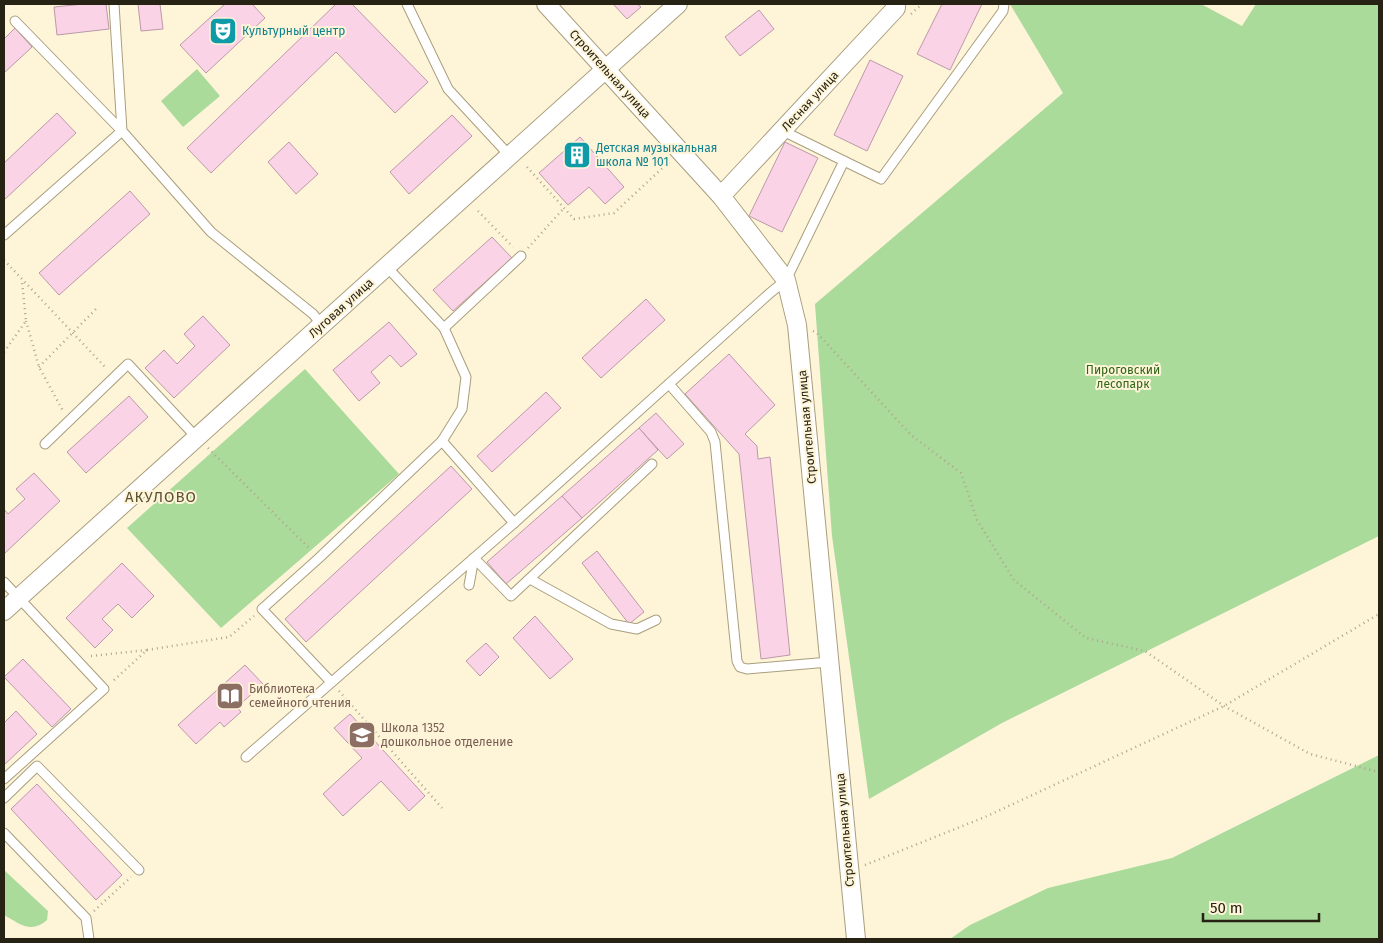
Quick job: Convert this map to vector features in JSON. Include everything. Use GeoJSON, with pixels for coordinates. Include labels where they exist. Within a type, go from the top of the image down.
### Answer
{"type":"FeatureCollection","features":[{"type":"Feature","properties":{"kind":"street","name":"Строительная улица"},"geometry":{"type":"LineString","coordinates":[[546,4],[722,196],[786,280],[797,325],[856,939]]}},
{"type":"Feature","properties":{"kind":"street","name":"Луговая улица"},"geometry":{"type":"LineString","coordinates":[[4,611],[678,4]]}},
{"type":"Feature","properties":{"kind":"street","name":"Лесная улица"},"geometry":{"type":"LineString","coordinates":[[722,196],[896,8],[896,4]]}},
{"type":"Feature","properties":{"kind":"lane"},"geometry":{"type":"LineString","coordinates":[[114,4],[122,130]]}},
{"type":"Feature","properties":{"kind":"lane"},"geometry":{"type":"LineString","coordinates":[[407,4],[448,89],[509,155]]}},
{"type":"Feature","properties":{"kind":"lane"},"geometry":{"type":"LineString","coordinates":[[782,131],[881,179],[1003,10],[1004,4]]}},
{"type":"Feature","properties":{"kind":"lane"},"geometry":{"type":"LineString","coordinates":[[14,21],[122,130],[211,232],[314,314],[322,325]]}},
{"type":"Feature","properties":{"kind":"lane"},"geometry":{"type":"LineString","coordinates":[[4,236],[122,130]]}},
{"type":"Feature","properties":{"kind":"lane"},"geometry":{"type":"LineString","coordinates":[[246,757],[514,523],[786,280],[844,161]]}},
{"type":"Feature","properties":{"kind":"lane"},"geometry":{"type":"LineString","coordinates":[[444,328],[521,256]]}},
{"type":"Feature","properties":{"kind":"lane"},"geometry":{"type":"LineString","coordinates":[[331,682],[262,609],[319,558],[442,441],[462,409],[466,377],[444,328],[386,266]]}},
{"type":"Feature","properties":{"kind":"lane"},"geometry":{"type":"LineString","coordinates":[[45,444],[128,364],[197,438]]}},
{"type":"Feature","properties":{"kind":"lane"},"geometry":{"type":"LineString","coordinates":[[669,384],[711,432],[715,442],[737,661],[740,667],[747,669],[829,662]]}},
{"type":"Feature","properties":{"kind":"lane"},"geometry":{"type":"LineString","coordinates":[[442,441],[514,523]]}},
{"type":"Feature","properties":{"kind":"lane"},"geometry":{"type":"LineString","coordinates":[[474,558],[511,596],[652,464]]}},
{"type":"Feature","properties":{"kind":"lane"},"geometry":{"type":"LineString","coordinates":[[469,585],[474,558]]}},
{"type":"Feature","properties":{"kind":"lane"},"geometry":{"type":"LineString","coordinates":[[530,579],[611,624],[637,629],[656,620]]}},
{"type":"Feature","properties":{"kind":"lane"},"geometry":{"type":"LineString","coordinates":[[4,582],[104,689],[4,779]]}},
{"type":"Feature","properties":{"kind":"lane"},"geometry":{"type":"LineString","coordinates":[[4,798],[38,766],[139,870]]}},
{"type":"Feature","properties":{"kind":"lane"},"geometry":{"type":"LineString","coordinates":[[4,833],[86,918],[89,939]]}},
{"type":"Feature","properties":{"kind":"path"},"geometry":{"type":"LineString","coordinates":[[527,167],[574,219],[614,213],[680,151]]}},
{"type":"Feature","properties":{"kind":"path"},"geometry":{"type":"LineString","coordinates":[[478,211],[521,256],[564,208]]}},
{"type":"Feature","properties":{"kind":"path"},"geometry":{"type":"LineString","coordinates":[[4,260],[115,378]]}},
{"type":"Feature","properties":{"kind":"path"},"geometry":{"type":"LineString","coordinates":[[22,280],[26,321],[39,366],[69,421]]}},
{"type":"Feature","properties":{"kind":"path"},"geometry":{"type":"LineString","coordinates":[[39,366],[96,309]]}},
{"type":"Feature","properties":{"kind":"path"},"geometry":{"type":"LineString","coordinates":[[4,352],[26,321]]}},
{"type":"Feature","properties":{"kind":"path"},"geometry":{"type":"LineString","coordinates":[[797,325],[817,333],[911,435],[961,473],[977,520],[1014,580],[1086,638],[1145,650],[1224,706],[1310,754],[1379,772]]}},
{"type":"Feature","properties":{"kind":"path"},"geometry":{"type":"LineString","coordinates":[[197,438],[319,558]]}},
{"type":"Feature","properties":{"kind":"path"},"geometry":{"type":"LineString","coordinates":[[75,658],[147,650],[229,637],[262,609]]}},
{"type":"Feature","properties":{"kind":"path"},"geometry":{"type":"LineString","coordinates":[[849,871],[986,817],[1224,706],[1379,614]]}},
{"type":"Feature","properties":{"kind":"path"},"geometry":{"type":"LineString","coordinates":[[104,689],[147,650]]}},
{"type":"Feature","properties":{"kind":"path"},"geometry":{"type":"LineString","coordinates":[[331,682],[442,808]]}},
{"type":"Feature","properties":{"kind":"path"},"geometry":{"type":"LineString","coordinates":[[86,918],[139,870]]}},
{"type":"Feature","properties":{"kind":"green space","name":"Пироговский лесопарк"},"geometry":{"type":"Polygon","coordinates":[[[1010,4],[1201,4],[1242,26],[1256,4],[1379,4],[1379,536],[1002,723],[869,799],[832,536],[815,304],[1063,93],[1010,4]]]}},
{"type":"Feature","properties":{"kind":"green space"},"geometry":{"type":"Polygon","coordinates":[[[197,69],[220,96],[183,127],[161,101],[197,69]]]}},
{"type":"Feature","properties":{"kind":"green space"},"geometry":{"type":"Polygon","coordinates":[[[305,369],[399,474],[221,628],[127,528],[305,369]]]}},
{"type":"Feature","properties":{"kind":"green space"},"geometry":{"type":"Polygon","coordinates":[[[1379,755],[1379,939],[950,939],[970,925],[1048,888],[1172,858],[1379,755]]]}},
{"type":"Feature","properties":{"kind":"green space"},"geometry":{"type":"Polygon","coordinates":[[[4,870],[48,911],[47,920],[31,927],[20,924],[4,915],[4,870]]]}},
{"type":"Feature","properties":{"kind":"building"},"geometry":{"type":"Polygon","coordinates":[[[106,4],[109,29],[57,35],[54,7],[106,4]]]}},
{"type":"Feature","properties":{"kind":"building"},"geometry":{"type":"Polygon","coordinates":[[[138,4],[160,4],[163,29],[141,31],[138,4]]]}},
{"type":"Feature","properties":{"kind":"building","name":"Культурный центр"},"geometry":{"type":"Polygon","coordinates":[[[225,4],[252,4],[265,18],[206,73],[180,45],[225,4]]]}},
{"type":"Feature","properties":{"kind":"building"},"geometry":{"type":"Polygon","coordinates":[[[336,4],[352,4],[428,82],[395,113],[336,52],[211,173],[187,148],[336,4]]]}},
{"type":"Feature","properties":{"kind":"building"},"geometry":{"type":"Polygon","coordinates":[[[613,4],[637,4],[641,7],[627,19],[613,4]]]}},
{"type":"Feature","properties":{"kind":"building"},"geometry":{"type":"Polygon","coordinates":[[[942,4],[982,4],[950,70],[917,54],[942,4]]]}},
{"type":"Feature","properties":{"kind":"building"},"geometry":{"type":"Polygon","coordinates":[[[759,10],[774,29],[740,56],[725,37],[759,10]]]}},
{"type":"Feature","properties":{"kind":"building"},"geometry":{"type":"Polygon","coordinates":[[[15,28],[32,47],[4,73],[4,39],[15,28]]]}},
{"type":"Feature","properties":{"kind":"building"},"geometry":{"type":"Polygon","coordinates":[[[870,60],[903,76],[867,151],[834,135],[870,60]]]}},
{"type":"Feature","properties":{"kind":"building"},"geometry":{"type":"Polygon","coordinates":[[[57,113],[76,133],[4,200],[4,163],[57,113]]]}},
{"type":"Feature","properties":{"kind":"building"},"geometry":{"type":"Polygon","coordinates":[[[452,115],[472,136],[409,194],[390,172],[452,115]]]}},
{"type":"Feature","properties":{"kind":"building","name":"Детская музыкальная школа № 101"},"geometry":{"type":"Polygon","coordinates":[[[580,137],[624,187],[605,204],[589,187],[568,205],[539,173],[580,137]]]}},
{"type":"Feature","properties":{"kind":"building"},"geometry":{"type":"Polygon","coordinates":[[[289,142],[318,174],[296,194],[268,162],[289,142]]]}},
{"type":"Feature","properties":{"kind":"building"},"geometry":{"type":"Polygon","coordinates":[[[785,142],[818,158],[782,232],[749,216],[785,142]]]}},
{"type":"Feature","properties":{"kind":"building"},"geometry":{"type":"Polygon","coordinates":[[[130,191],[150,214],[59,295],[39,273],[130,191]]]}},
{"type":"Feature","properties":{"kind":"building"},"geometry":{"type":"Polygon","coordinates":[[[492,237],[512,258],[453,311],[433,290],[492,237]]]}},
{"type":"Feature","properties":{"kind":"building"},"geometry":{"type":"Polygon","coordinates":[[[646,299],[665,320],[601,378],[582,358],[646,299]]]}},
{"type":"Feature","properties":{"kind":"building"},"geometry":{"type":"Polygon","coordinates":[[[203,316],[230,345],[174,398],[145,368],[164,350],[177,364],[195,346],[184,334],[203,316]]]}},
{"type":"Feature","properties":{"kind":"building"},"geometry":{"type":"Polygon","coordinates":[[[389,322],[417,354],[401,367],[390,355],[371,372],[380,383],[359,401],[333,370],[389,322]]]}},
{"type":"Feature","properties":{"kind":"building"},"geometry":{"type":"Polygon","coordinates":[[[729,354],[775,405],[745,434],[757,446],[758,459],[770,457],[790,655],[761,659],[739,454],[685,394],[729,354]]]}},
{"type":"Feature","properties":{"kind":"building"},"geometry":{"type":"Polygon","coordinates":[[[546,392],[561,408],[492,472],[477,456],[546,392]]]}},
{"type":"Feature","properties":{"kind":"building"},"geometry":{"type":"Polygon","coordinates":[[[129,396],[148,417],[86,473],[67,452],[129,396]]]}},
{"type":"Feature","properties":{"kind":"building"},"geometry":{"type":"Polygon","coordinates":[[[656,413],[684,444],[667,459],[639,428],[656,413]]]}},
{"type":"Feature","properties":{"kind":"building"},"geometry":{"type":"Polygon","coordinates":[[[639,428],[658,450],[582,518],[562,496],[639,428]]]}},
{"type":"Feature","properties":{"kind":"building"},"geometry":{"type":"Polygon","coordinates":[[[451,466],[472,489],[306,642],[285,619],[451,466]]]}},
{"type":"Feature","properties":{"kind":"building"},"geometry":{"type":"Polygon","coordinates":[[[34,473],[60,501],[4,554],[4,509],[8,514],[25,499],[16,489],[34,473]]]}},
{"type":"Feature","properties":{"kind":"building"},"geometry":{"type":"Polygon","coordinates":[[[562,496],[582,518],[506,584],[487,562],[562,496]]]}},
{"type":"Feature","properties":{"kind":"building"},"geometry":{"type":"Polygon","coordinates":[[[597,551],[644,612],[629,624],[582,563],[597,551]]]}},
{"type":"Feature","properties":{"kind":"building"},"geometry":{"type":"Polygon","coordinates":[[[122,563],[154,596],[132,618],[118,604],[102,619],[113,630],[95,648],[66,618],[122,563]]]}},
{"type":"Feature","properties":{"kind":"building"},"geometry":{"type":"Polygon","coordinates":[[[535,616],[573,659],[550,679],[513,638],[535,616]]]}},
{"type":"Feature","properties":{"kind":"building"},"geometry":{"type":"Polygon","coordinates":[[[486,643],[499,657],[480,676],[466,661],[486,643]]]}},
{"type":"Feature","properties":{"kind":"building"},"geometry":{"type":"Polygon","coordinates":[[[23,659],[71,709],[52,727],[4,677],[23,659]]]}},
{"type":"Feature","properties":{"kind":"building","name":"Библиотека семейного чтения"},"geometry":{"type":"Polygon","coordinates":[[[245,665],[263,684],[237,707],[241,712],[224,727],[220,722],[196,744],[178,725],[245,665]]]}},
{"type":"Feature","properties":{"kind":"building"},"geometry":{"type":"Polygon","coordinates":[[[16,711],[37,734],[4,765],[4,723],[16,711]]]}},
{"type":"Feature","properties":{"kind":"building"},"geometry":{"type":"Polygon","coordinates":[[[350,714],[425,796],[409,811],[381,781],[343,816],[323,794],[362,758],[334,728],[350,714]]]}},
{"type":"Feature","properties":{"kind":"building"},"geometry":{"type":"Polygon","coordinates":[[[37,784],[122,875],[96,900],[11,809],[37,784]]]}},
{"type":"Feature","properties":{"kind":"place","name":"Культурный центр"},"geometry":{"type":"Point","coordinates":[223,31]}},
{"type":"Feature","properties":{"kind":"place","name":"Детская музыкальная школа № 101"},"geometry":{"type":"Point","coordinates":[577,155]}},
{"type":"Feature","properties":{"kind":"place","name":"Библиотека семейного чтения"},"geometry":{"type":"Point","coordinates":[230,696]}},
{"type":"Feature","properties":{"kind":"place","name":"Школа 1352 дошкольное отделение"},"geometry":{"type":"Point","coordinates":[362,735]}},
{"type":"Feature","properties":{"kind":"district","name":"АКУЛОВО"},"geometry":{"type":"Point","coordinates":[161,497]}}]}
